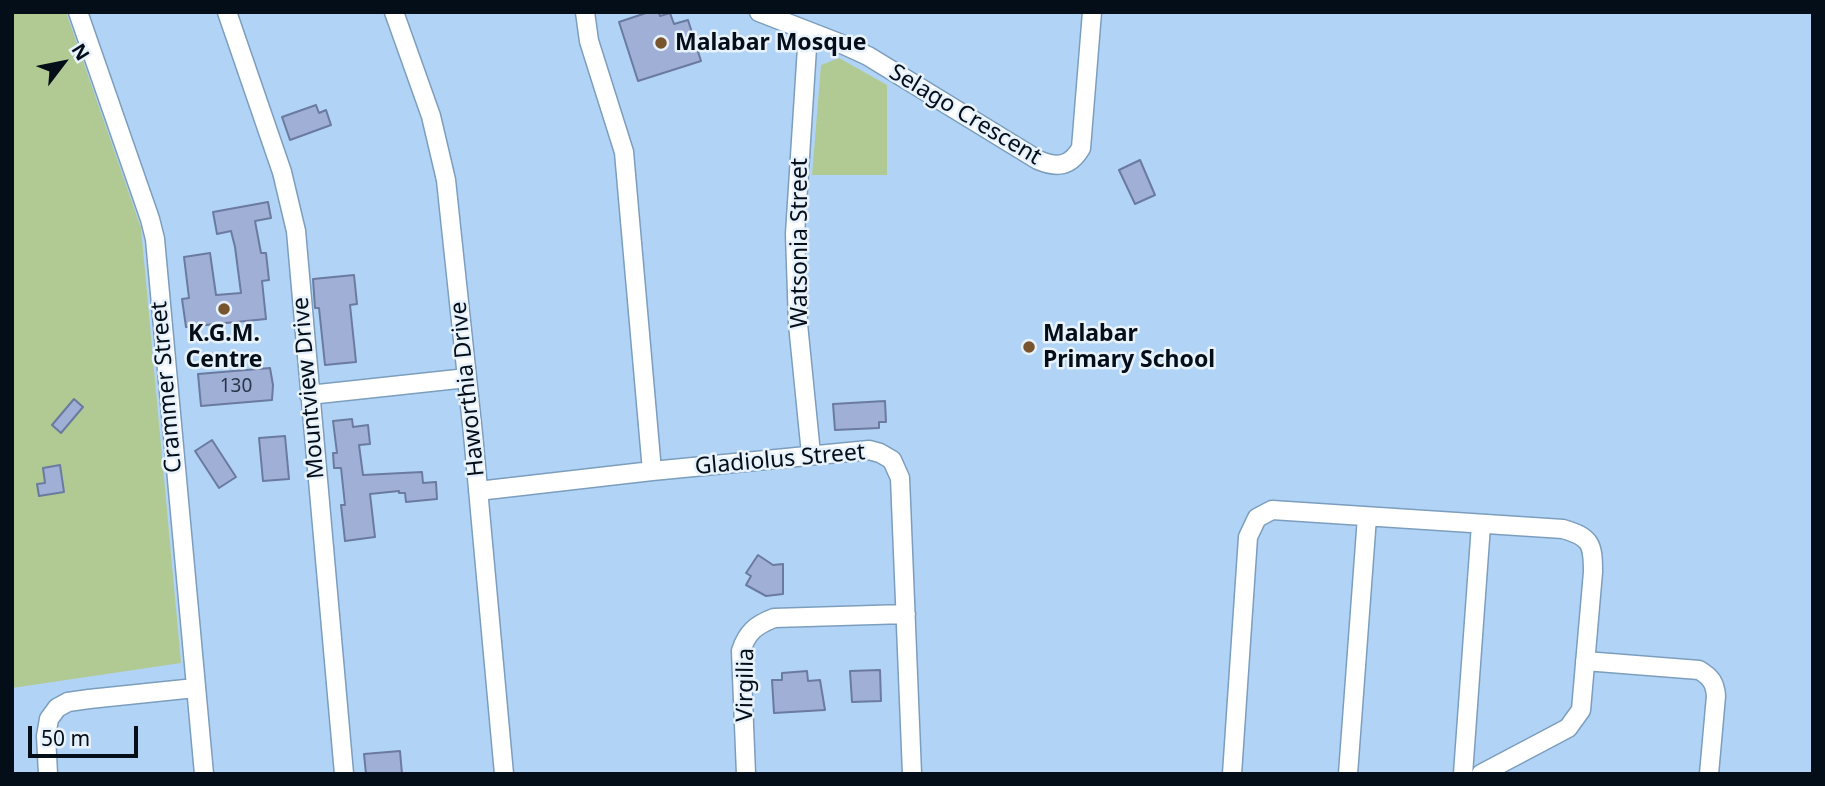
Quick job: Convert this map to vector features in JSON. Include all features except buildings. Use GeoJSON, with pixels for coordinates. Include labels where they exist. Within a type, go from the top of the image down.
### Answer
{"type":"FeatureCollection","features":[{"type":"Feature","properties":{"kind":"street","name":"Crammer Street"},"geometry":{"type":"LineString","coordinates":[[78,12],[155,239],[204,774]]}},
{"type":"Feature","properties":{"kind":"street","name":"Mountview Drive"},"geometry":{"type":"LineString","coordinates":[[227,12],[282,172],[296,231],[344,774]]}},
{"type":"Feature","properties":{"kind":"street","name":"Haworthia Drive"},"geometry":{"type":"LineString","coordinates":[[394,12],[440,148],[452,229],[504,774]]}},
{"type":"Feature","properties":{"kind":"street"},"geometry":{"type":"LineString","coordinates":[[585,12],[589,41],[624,152],[652,471]]}},
{"type":"Feature","properties":{"kind":"street","name":"Selago Crescent"},"geometry":{"type":"LineString","coordinates":[[759,12],[868,56],[1038,160],[1059,166],[1069,163],[1081,148],[1092,12]]}},
{"type":"Feature","properties":{"kind":"street","name":"Watsonia Street"},"geometry":{"type":"LineString","coordinates":[[808,32],[795,234],[798,324],[811,454]]}},
{"type":"Feature","properties":{"kind":"street"},"geometry":{"type":"LineString","coordinates":[[309,395],[467,378]]}},
{"type":"Feature","properties":{"kind":"street","name":"Gladiolus Street"},"geometry":{"type":"LineString","coordinates":[[478,491],[811,454],[869,450],[892,460],[900,478],[912,774]]}},
{"type":"Feature","properties":{"kind":"street"},"geometry":{"type":"LineString","coordinates":[[1233,774],[1248,537],[1253,522],[1272,510],[1563,529],[1581,534],[1588,541],[1593,552],[1593,572],[1581,710],[1575,720],[1549,740],[1484,773]]}},
{"type":"Feature","properties":{"kind":"street"},"geometry":{"type":"LineString","coordinates":[[1348,774],[1367,517]]}},
{"type":"Feature","properties":{"kind":"street"},"geometry":{"type":"LineString","coordinates":[[1462,774],[1481,524]]}},
{"type":"Feature","properties":{"kind":"street","name":"Virgilia"},"geometry":{"type":"LineString","coordinates":[[746,774],[741,650],[754,627],[774,618],[906,614]]}},
{"type":"Feature","properties":{"kind":"street"},"geometry":{"type":"LineString","coordinates":[[1585,661],[1699,670],[1709,676],[1716,686],[1709,774]]}},
{"type":"Feature","properties":{"kind":"street"},"geometry":{"type":"LineString","coordinates":[[48,774],[46,736],[50,719],[57,708],[68,702],[195,688]]}},
{"type":"Feature","properties":{"kind":"green space"},"geometry":{"type":"Polygon","coordinates":[[[12,12],[66,12],[141,228],[181,663],[12,688],[12,12]]]}},
{"type":"Feature","properties":{"kind":"green space"},"geometry":{"type":"Polygon","coordinates":[[[839,58],[887,85],[887,175],[812,175],[821,65],[839,58]]]}},
{"type":"Feature","properties":{"kind":"place","name":"Malabar Mosque"},"geometry":{"type":"Point","coordinates":[661,43]}},
{"type":"Feature","properties":{"kind":"place","name":"K.G.M. Centre"},"geometry":{"type":"Point","coordinates":[224,309]}},
{"type":"Feature","properties":{"kind":"place","name":"Malabar Primary School"},"geometry":{"type":"Point","coordinates":[1029,347]}}]}
